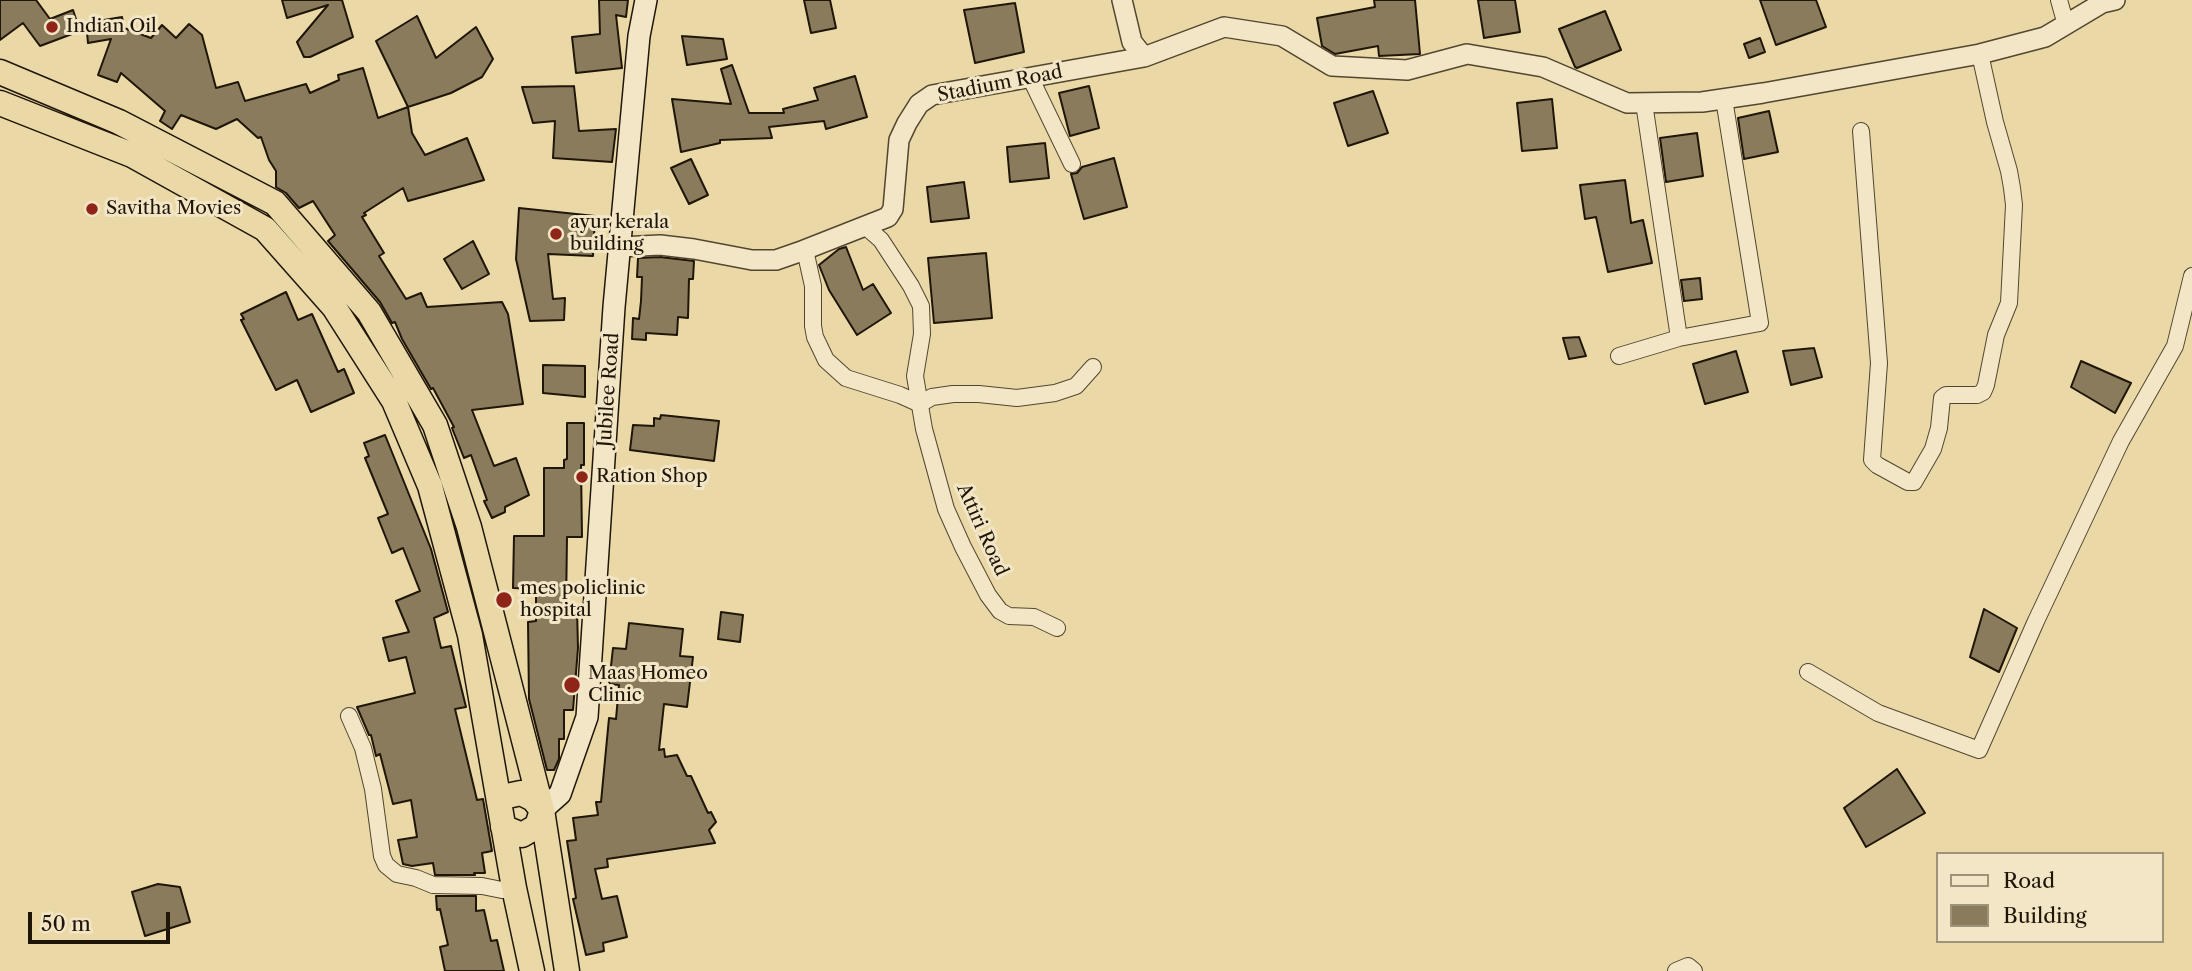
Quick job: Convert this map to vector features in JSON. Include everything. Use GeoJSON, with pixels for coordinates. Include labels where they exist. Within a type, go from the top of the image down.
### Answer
{"type":"FeatureCollection","features":[{"type":"Feature","properties":{"kind":"highway"},"geometry":{"type":"LineString","coordinates":[[0,72],[119,122],[275,203],[369,312],[435,425],[469,527],[542,810],[567,971]]}},
{"type":"Feature","properties":{"kind":"highway"},"geometry":{"type":"LineString","coordinates":[[0,103],[132,155],[265,229],[334,307],[394,401],[430,486],[470,635],[513,888],[532,971]]}},
{"type":"Feature","properties":{"kind":"highway"},"geometry":{"type":"LineString","coordinates":[[501,815],[522,835],[537,827],[542,810]]}},
{"type":"Feature","properties":{"kind":"main road","name":"Jubilee Road"},"geometry":{"type":"LineString","coordinates":[[542,810],[560,794],[587,717],[620,247],[639,36],[646,0]]}},
{"type":"Feature","properties":{"kind":"street"},"geometry":{"type":"LineString","coordinates":[[1122,0],[1132,42],[1144,57]]}},
{"type":"Feature","properties":{"kind":"street"},"geometry":{"type":"LineString","coordinates":[[2059,0],[2066,25]]}},
{"type":"Feature","properties":{"kind":"street","name":"Stadium Road"},"geometry":{"type":"LineString","coordinates":[[620,247],[660,245],[752,260],[776,260],[805,250],[888,217],[893,209],[899,140],[906,122],[919,104],[932,95],[1144,57],[1224,27],[1282,36],[1332,66],[1407,70],[1467,54],[1543,67],[1627,103],[1702,102],[1980,54],[2045,37],[2102,3],[2115,0]]}},
{"type":"Feature","properties":{"kind":"street"},"geometry":{"type":"LineString","coordinates":[[1860,131],[1879,363],[1872,460],[1908,482],[1914,482],[1933,449],[1939,428],[1942,398],[1947,395],[1977,395],[1983,391],[1996,335],[2009,303],[2014,205],[2010,171],[1995,122],[1980,54]]}},
{"type":"Feature","properties":{"kind":"street"},"geometry":{"type":"LineString","coordinates":[[1030,77],[1072,164]]}},
{"type":"Feature","properties":{"kind":"street"},"geometry":{"type":"LineString","coordinates":[[1619,356],[1679,338],[1760,323],[1724,99]]}},
{"type":"Feature","properties":{"kind":"street"},"geometry":{"type":"LineString","coordinates":[[1644,103],[1679,338]]}},
{"type":"Feature","properties":{"kind":"street","name":"Attiri Road"},"geometry":{"type":"LineString","coordinates":[[865,226],[881,240],[911,286],[920,306],[922,334],[915,376],[924,429],[946,509],[988,595],[1000,611],[1009,616],[1034,617],[1056,628]]}},
{"type":"Feature","properties":{"kind":"street"},"geometry":{"type":"LineString","coordinates":[[805,250],[813,286],[813,326],[816,337],[826,360],[846,379],[920,404],[932,397],[953,394],[1017,398],[1055,393],[1076,386],[1093,367]]}},
{"type":"Feature","properties":{"kind":"street"},"geometry":{"type":"LineString","coordinates":[[1808,672],[1878,713],[1979,750],[2121,441],[2175,346],[2192,276]]}},
{"type":"Feature","properties":{"kind":"street"},"geometry":{"type":"LineString","coordinates":[[349,716],[363,748],[373,789],[382,856],[386,865],[397,873],[433,885],[482,886],[502,890],[513,888]]}},
{"type":"Feature","properties":{"kind":"street"},"geometry":{"type":"LineString","coordinates":[[1676,971],[1688,965],[1694,971]]}},
{"type":"Feature","properties":{"kind":"building","name":"Indian Oil"},"geometry":{"type":"Polygon","coordinates":[[[0,0],[36,0],[50,19],[73,10],[80,31],[40,46],[23,23],[0,40],[0,0]]]}},
{"type":"Feature","properties":{"kind":"building"},"geometry":{"type":"Polygon","coordinates":[[[282,0],[342,0],[353,37],[310,57],[304,57],[297,42],[328,5],[287,18],[282,0]]]}},
{"type":"Feature","properties":{"kind":"building"},"geometry":{"type":"Polygon","coordinates":[[[599,0],[628,0],[626,17],[616,15],[622,68],[576,73],[572,37],[600,34],[599,0]]]}},
{"type":"Feature","properties":{"kind":"building"},"geometry":{"type":"Polygon","coordinates":[[[804,0],[830,0],[836,28],[811,33],[804,0]]]}},
{"type":"Feature","properties":{"kind":"building"},"geometry":{"type":"Polygon","coordinates":[[[1374,0],[1415,0],[1420,54],[1379,56],[1378,46],[1335,54],[1322,46],[1317,18],[1375,7],[1374,0]]]}},
{"type":"Feature","properties":{"kind":"building"},"geometry":{"type":"Polygon","coordinates":[[[1478,0],[1515,0],[1520,32],[1484,38],[1478,0]]]}},
{"type":"Feature","properties":{"kind":"building"},"geometry":{"type":"Polygon","coordinates":[[[1760,0],[1816,0],[1826,27],[1776,45],[1760,0]]]}},
{"type":"Feature","properties":{"kind":"building"},"geometry":{"type":"Polygon","coordinates":[[[1015,3],[1024,52],[975,63],[964,10],[1015,3]]]}},
{"type":"Feature","properties":{"kind":"building"},"geometry":{"type":"Polygon","coordinates":[[[1605,11],[1621,50],[1575,67],[1559,29],[1605,11]]]}},
{"type":"Feature","properties":{"kind":"building"},"geometry":{"type":"Polygon","coordinates":[[[417,16],[436,58],[476,27],[493,59],[482,77],[451,93],[408,107],[376,41],[417,16]]]}},
{"type":"Feature","properties":{"kind":"building"},"geometry":{"type":"Polygon","coordinates":[[[122,17],[124,28],[151,38],[162,25],[176,38],[189,24],[202,35],[216,88],[238,82],[245,101],[306,84],[310,93],[339,80],[338,75],[363,68],[378,118],[408,107],[412,133],[425,155],[467,138],[484,180],[408,201],[403,188],[364,213],[366,215],[362,217],[384,253],[379,256],[406,299],[421,293],[427,307],[502,302],[508,314],[523,404],[472,410],[494,466],[516,458],[529,495],[505,507],[505,512],[492,518],[484,501],[487,500],[471,455],[464,458],[452,428],[454,427],[402,339],[395,322],[392,323],[380,302],[328,241],[335,235],[313,201],[299,208],[286,193],[276,187],[276,171],[261,137],[258,138],[237,119],[216,129],[181,115],[172,129],[160,121],[165,111],[121,73],[117,82],[98,75],[111,39],[88,43],[86,23],[122,17]]]}},
{"type":"Feature","properties":{"kind":"building"},"geometry":{"type":"Polygon","coordinates":[[[682,36],[723,39],[727,59],[687,65],[682,36]]]}},
{"type":"Feature","properties":{"kind":"building"},"geometry":{"type":"Polygon","coordinates":[[[1760,38],[1765,52],[1749,58],[1744,44],[1760,38]]]}},
{"type":"Feature","properties":{"kind":"building"},"geometry":{"type":"Polygon","coordinates":[[[732,65],[749,113],[784,113],[783,109],[818,100],[814,88],[855,76],[867,117],[826,129],[824,121],[769,127],[772,138],[720,140],[720,143],[681,152],[672,99],[731,104],[721,69],[732,65]]]}},
{"type":"Feature","properties":{"kind":"building"},"geometry":{"type":"Polygon","coordinates":[[[574,86],[579,131],[616,129],[612,162],[553,158],[555,121],[533,123],[522,87],[574,86]]]}},
{"type":"Feature","properties":{"kind":"building"},"geometry":{"type":"Polygon","coordinates":[[[1089,86],[1099,128],[1070,136],[1059,93],[1089,86]]]}},
{"type":"Feature","properties":{"kind":"building"},"geometry":{"type":"Polygon","coordinates":[[[1373,91],[1388,133],[1348,146],[1334,103],[1373,91]]]}},
{"type":"Feature","properties":{"kind":"building"},"geometry":{"type":"Polygon","coordinates":[[[1552,99],[1557,148],[1522,151],[1517,103],[1552,99]]]}},
{"type":"Feature","properties":{"kind":"building"},"geometry":{"type":"Polygon","coordinates":[[[1769,111],[1778,152],[1744,159],[1738,118],[1769,111]]]}},
{"type":"Feature","properties":{"kind":"building"},"geometry":{"type":"Polygon","coordinates":[[[1697,133],[1703,176],[1666,182],[1660,138],[1697,133]]]}},
{"type":"Feature","properties":{"kind":"building"},"geometry":{"type":"Polygon","coordinates":[[[1045,143],[1049,178],[1010,182],[1007,147],[1045,143]]]}},
{"type":"Feature","properties":{"kind":"building"},"geometry":{"type":"Polygon","coordinates":[[[1114,158],[1127,207],[1084,219],[1071,174],[1077,173],[1082,167],[1114,158]]]}},
{"type":"Feature","properties":{"kind":"building"},"geometry":{"type":"Polygon","coordinates":[[[691,159],[708,195],[689,204],[671,168],[691,159]]]}},
{"type":"Feature","properties":{"kind":"building"},"geometry":{"type":"Polygon","coordinates":[[[1625,180],[1631,223],[1643,220],[1652,263],[1608,272],[1596,217],[1585,219],[1580,185],[1625,180]]]}},
{"type":"Feature","properties":{"kind":"building"},"geometry":{"type":"Polygon","coordinates":[[[964,182],[969,218],[931,222],[927,187],[964,182]]]}},
{"type":"Feature","properties":{"kind":"building"},"geometry":{"type":"Polygon","coordinates":[[[519,208],[595,216],[593,256],[548,254],[553,299],[565,298],[564,320],[530,321],[516,259],[519,208]]]}},
{"type":"Feature","properties":{"kind":"building"},"geometry":{"type":"Polygon","coordinates":[[[473,241],[489,274],[462,289],[444,259],[473,241]]]}},
{"type":"Feature","properties":{"kind":"building"},"geometry":{"type":"Polygon","coordinates":[[[846,247],[863,290],[873,284],[891,313],[857,335],[829,290],[819,265],[839,249],[846,247]]]}},
{"type":"Feature","properties":{"kind":"building"},"geometry":{"type":"Polygon","coordinates":[[[986,253],[992,318],[934,323],[928,258],[986,253]]]}},
{"type":"Feature","properties":{"kind":"building"},"geometry":{"type":"Polygon","coordinates":[[[660,257],[694,261],[693,279],[689,279],[688,318],[678,317],[677,335],[646,333],[646,340],[632,339],[633,318],[639,319],[641,301],[642,277],[637,277],[638,258],[660,257]]]}},
{"type":"Feature","properties":{"kind":"building"},"geometry":{"type":"Polygon","coordinates":[[[1700,278],[1702,299],[1684,301],[1681,280],[1700,278]]]}},
{"type":"Feature","properties":{"kind":"building"},"geometry":{"type":"Polygon","coordinates":[[[286,292],[298,320],[312,314],[338,372],[344,369],[354,393],[311,412],[297,380],[276,390],[241,320],[244,319],[241,314],[286,292]]]}},
{"type":"Feature","properties":{"kind":"building"},"geometry":{"type":"Polygon","coordinates":[[[1579,337],[1586,356],[1569,359],[1563,338],[1579,337]]]}},
{"type":"Feature","properties":{"kind":"building"},"geometry":{"type":"Polygon","coordinates":[[[1814,348],[1822,377],[1791,385],[1783,351],[1814,348]]]}},
{"type":"Feature","properties":{"kind":"building"},"geometry":{"type":"Polygon","coordinates":[[[1736,351],[1748,392],[1705,404],[1693,364],[1736,351]]]}},
{"type":"Feature","properties":{"kind":"building"},"geometry":{"type":"Polygon","coordinates":[[[2081,361],[2131,383],[2115,413],[2071,387],[2081,361]]]}},
{"type":"Feature","properties":{"kind":"building"},"geometry":{"type":"Polygon","coordinates":[[[543,365],[585,366],[585,397],[543,393],[543,365]]]}},
{"type":"Feature","properties":{"kind":"building"},"geometry":{"type":"Polygon","coordinates":[[[661,415],[719,421],[714,461],[630,450],[633,425],[654,426],[654,418],[660,419],[661,415]]]}},
{"type":"Feature","properties":{"kind":"building"},"geometry":{"type":"Polygon","coordinates":[[[567,423],[584,423],[584,465],[581,465],[582,537],[567,537],[566,609],[577,609],[578,648],[573,710],[564,710],[564,739],[559,739],[559,759],[554,770],[547,770],[529,699],[528,622],[536,621],[536,589],[513,588],[514,536],[544,536],[544,468],[564,468],[564,460],[567,459],[567,423]]]}},
{"type":"Feature","properties":{"kind":"building"},"geometry":{"type":"Polygon","coordinates":[[[385,435],[431,549],[448,612],[434,618],[441,648],[451,646],[466,707],[455,709],[477,800],[483,799],[492,851],[482,853],[485,873],[435,875],[433,863],[412,866],[403,864],[398,840],[417,837],[411,800],[393,804],[380,754],[376,756],[371,735],[357,707],[415,693],[406,657],[389,661],[383,638],[409,632],[396,601],[420,591],[403,548],[392,553],[378,518],[388,514],[365,458],[369,456],[364,443],[385,435]]]}},
{"type":"Feature","properties":{"kind":"building"},"geometry":{"type":"Polygon","coordinates":[[[1984,609],[2017,628],[1999,672],[1970,657],[1984,609]]]}},
{"type":"Feature","properties":{"kind":"building"},"geometry":{"type":"Polygon","coordinates":[[[721,612],[743,615],[740,642],[718,639],[721,612]]]}},
{"type":"Feature","properties":{"kind":"building"},"geometry":{"type":"Polygon","coordinates":[[[629,623],[683,629],[680,656],[693,657],[687,707],[664,704],[659,750],[664,749],[665,757],[677,755],[687,776],[691,776],[708,813],[711,812],[716,822],[709,830],[715,843],[607,859],[608,867],[595,869],[602,899],[617,896],[627,937],[603,943],[604,951],[586,955],[573,899],[576,898],[567,841],[576,840],[573,818],[598,815],[596,802],[601,802],[609,718],[616,719],[619,685],[609,684],[613,648],[626,649],[629,623]]]}},
{"type":"Feature","properties":{"kind":"building"},"geometry":{"type":"Polygon","coordinates":[[[1897,769],[1925,813],[1866,847],[1844,808],[1897,769]]]}},
{"type":"Feature","properties":{"kind":"building"},"geometry":{"type":"Polygon","coordinates":[[[158,884],[180,887],[190,922],[145,936],[132,892],[158,884]]]}},
{"type":"Feature","properties":{"kind":"building"},"geometry":{"type":"Polygon","coordinates":[[[436,896],[476,896],[476,911],[484,910],[491,941],[497,940],[504,971],[445,971],[440,947],[448,945],[440,909],[437,910],[436,896]]]}},
{"type":"Feature","properties":{"kind":"place","name":"Indian Oil"},"geometry":{"type":"Point","coordinates":[52,27]}},
{"type":"Feature","properties":{"kind":"place","name":"Savitha Movies"},"geometry":{"type":"Point","coordinates":[92,209]}},
{"type":"Feature","properties":{"kind":"place","name":"ayur kerala building"},"geometry":{"type":"Point","coordinates":[556,234]}},
{"type":"Feature","properties":{"kind":"place","name":"Ration Shop"},"geometry":{"type":"Point","coordinates":[582,477]}},
{"type":"Feature","properties":{"kind":"place","name":"mes policlinic hospital"},"geometry":{"type":"Point","coordinates":[504,600]}},
{"type":"Feature","properties":{"kind":"place","name":"Maas Homeo Clinic"},"geometry":{"type":"Point","coordinates":[572,685]}}]}
